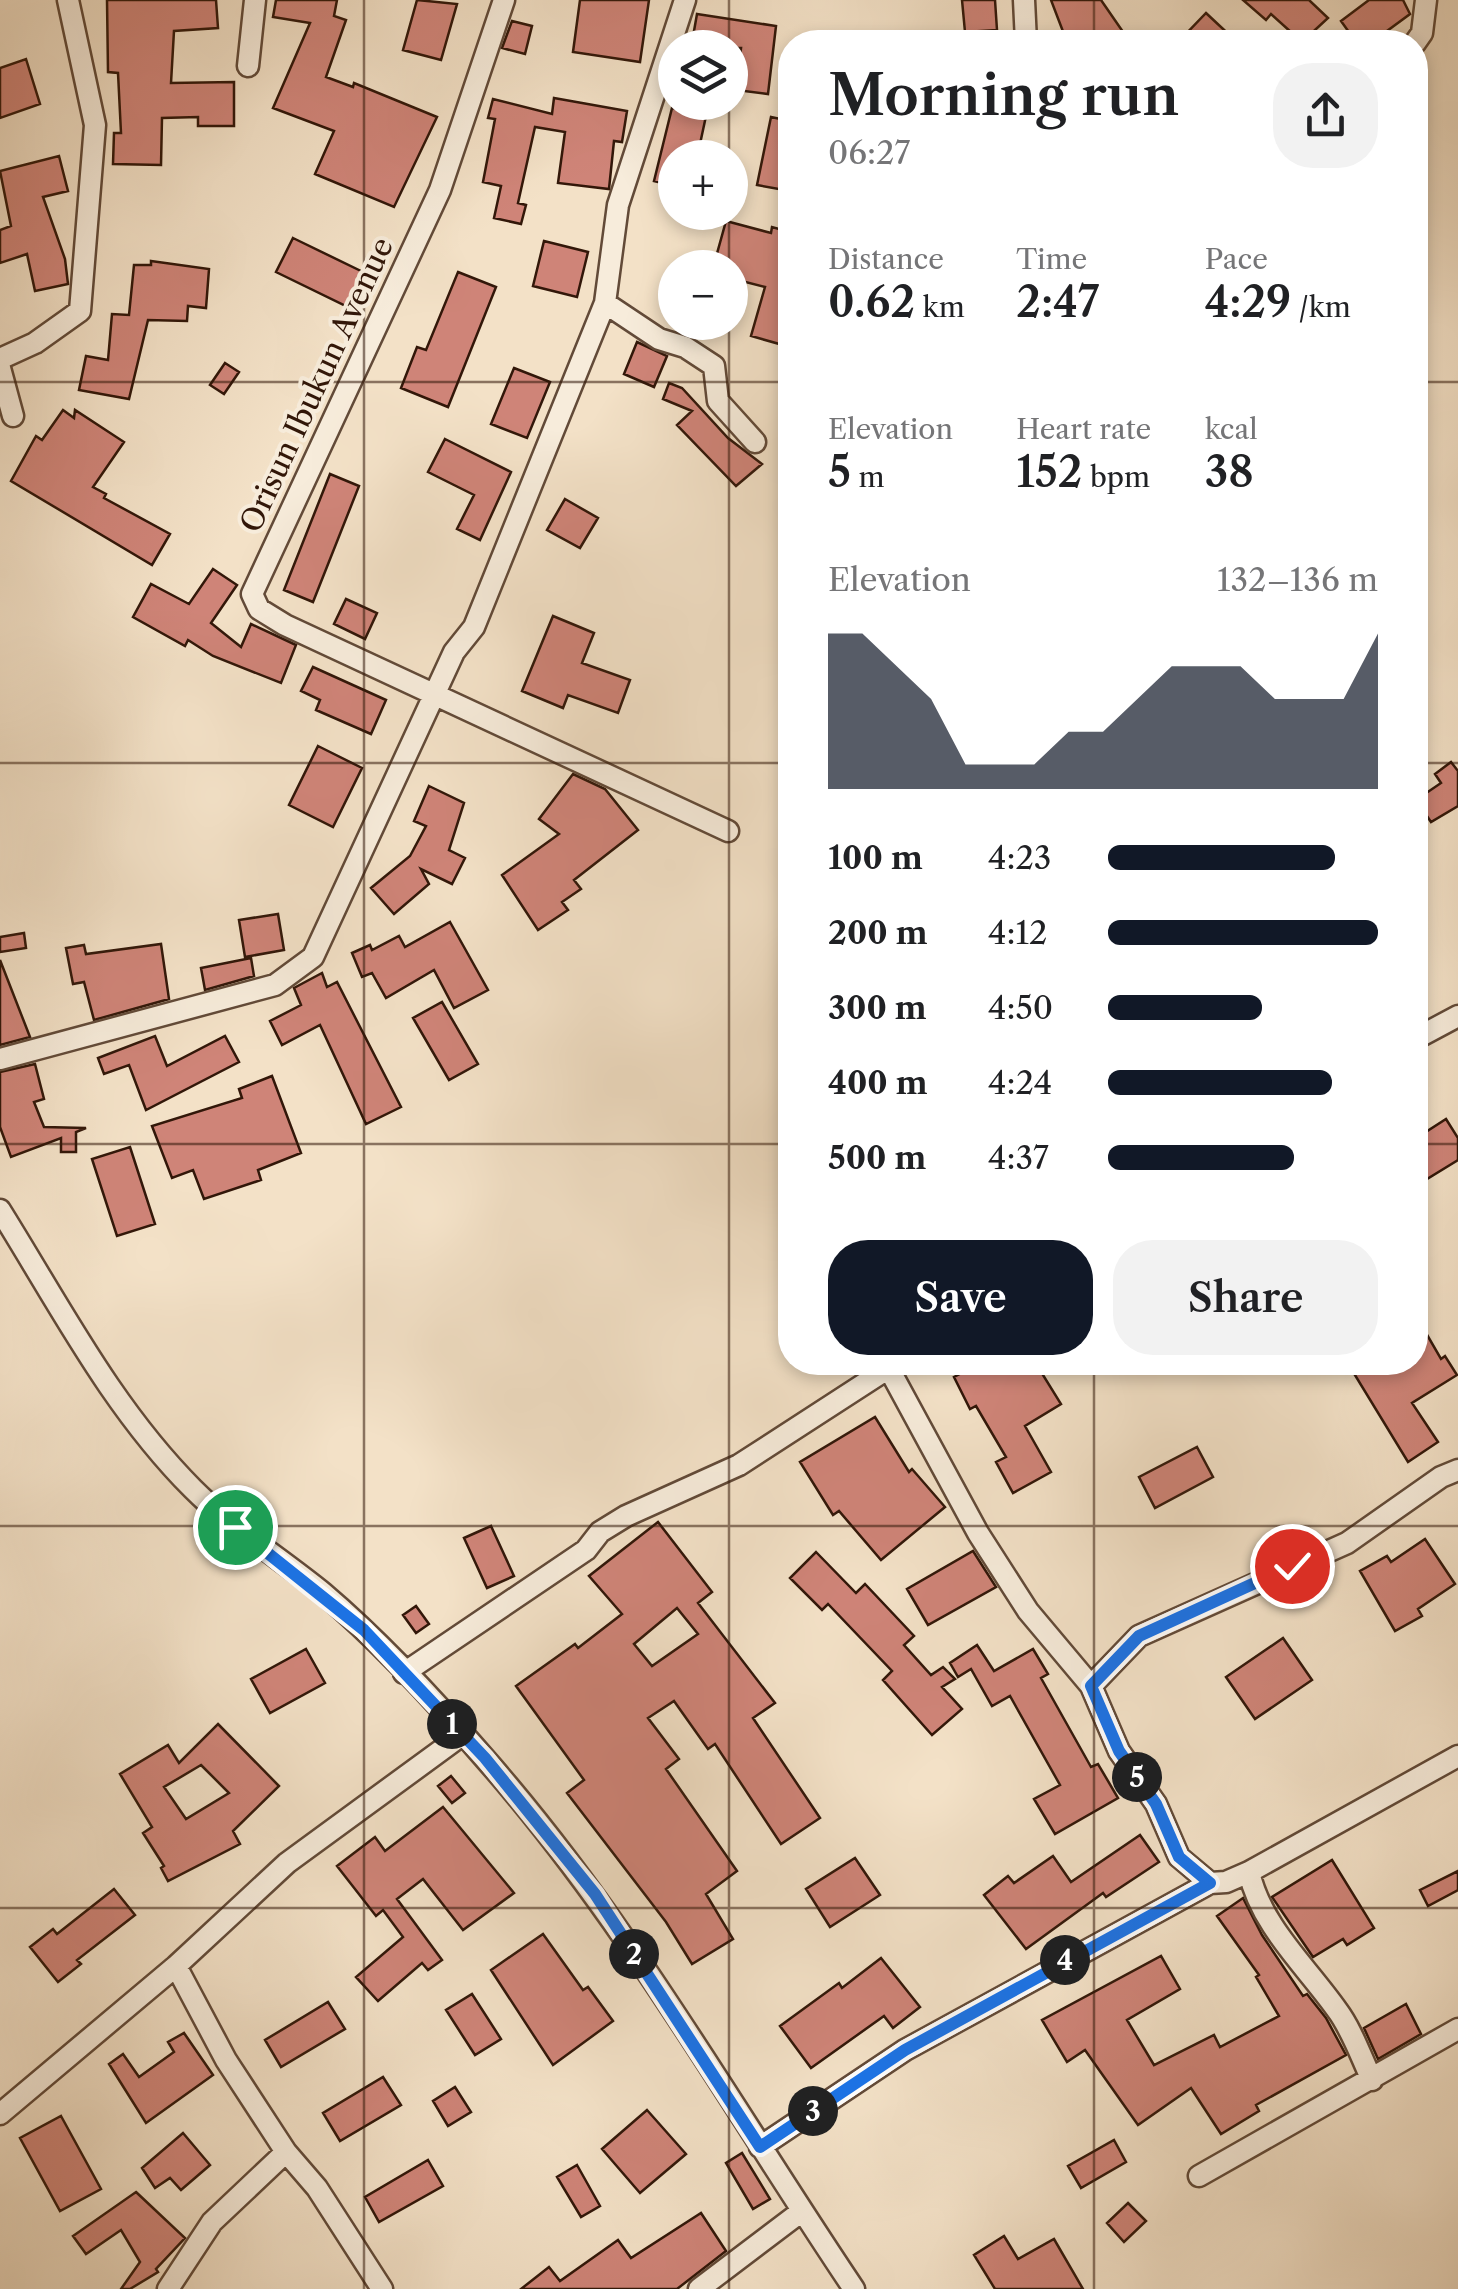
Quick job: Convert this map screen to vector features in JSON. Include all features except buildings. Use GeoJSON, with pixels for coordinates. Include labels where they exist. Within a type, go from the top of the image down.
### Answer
{"type":"FeatureCollection","features":[{"type":"Feature","properties":{"kind":"street"},"geometry":{"type":"LineString","coordinates":[[0,359],[35,343],[80,311],[94,125],[68,0]]}},
{"type":"Feature","properties":{"kind":"street"},"geometry":{"type":"LineString","coordinates":[[248,66],[255,0]]}},
{"type":"Feature","properties":{"kind":"street","name":"Orisun Ibukun Avenue"},"geometry":{"type":"LineString","coordinates":[[434,696],[285,625],[259,609],[252,594],[440,190],[504,0]]}},
{"type":"Feature","properties":{"kind":"street"},"geometry":{"type":"LineString","coordinates":[[0,1059],[275,985],[313,957],[342,902],[454,652],[474,627],[605,303],[618,205],[685,0]]}},
{"type":"Feature","properties":{"kind":"street"},"geometry":{"type":"LineString","coordinates":[[1024,0],[1025,30]]}},
{"type":"Feature","properties":{"kind":"street"},"geometry":{"type":"LineString","coordinates":[[1422,30],[1426,0]]}},
{"type":"Feature","properties":{"kind":"street"},"geometry":{"type":"LineString","coordinates":[[605,303],[659,339],[685,347],[714,366],[718,402],[754,442]]}},
{"type":"Feature","properties":{"kind":"street"},"geometry":{"type":"LineString","coordinates":[[0,368],[13,416]]}},
{"type":"Feature","properties":{"kind":"street"},"geometry":{"type":"LineString","coordinates":[[434,696],[728,831]]}},
{"type":"Feature","properties":{"kind":"street"},"geometry":{"type":"LineString","coordinates":[[1428,1032],[1458,1016]]}},
{"type":"Feature","properties":{"kind":"street"},"geometry":{"type":"LineString","coordinates":[[0,1210],[97,1370],[160,1452],[235,1527],[320,1591],[404,1673],[462,1734],[595,1894],[854,2289]]}},
{"type":"Feature","properties":{"kind":"street"},"geometry":{"type":"LineString","coordinates":[[404,1673],[586,1550],[600,1532],[656,1501],[675,1497],[739,1465],[880,1375]]}},
{"type":"Feature","properties":{"kind":"street"},"geometry":{"type":"LineString","coordinates":[[899,1375],[978,1533],[1028,1610],[1091,1686],[1119,1751],[1156,1804],[1179,1857],[1210,1883]]}},
{"type":"Feature","properties":{"kind":"street"},"geometry":{"type":"LineString","coordinates":[[1091,1686],[1139,1636],[1347,1543],[1441,1477],[1458,1470]]}},
{"type":"Feature","properties":{"kind":"street"},"geometry":{"type":"LineString","coordinates":[[0,2114],[176,1966],[287,1863],[462,1734]]}},
{"type":"Feature","properties":{"kind":"street"},"geometry":{"type":"LineString","coordinates":[[760,2147],[905,2050],[1210,1883],[1226,1882],[1249,1872],[1458,1756]]}},
{"type":"Feature","properties":{"kind":"street"},"geometry":{"type":"LineString","coordinates":[[1249,1872],[1276,1932],[1340,2013],[1372,2080]]}},
{"type":"Feature","properties":{"kind":"street"},"geometry":{"type":"LineString","coordinates":[[176,1966],[226,2060],[286,2152],[317,2188],[382,2289]]}},
{"type":"Feature","properties":{"kind":"street"},"geometry":{"type":"LineString","coordinates":[[1199,2176],[1458,2029]]}},
{"type":"Feature","properties":{"kind":"street"},"geometry":{"type":"LineString","coordinates":[[168,2289],[212,2222],[286,2152]]}},
{"type":"Feature","properties":{"kind":"street"},"geometry":{"type":"LineString","coordinates":[[699,2289],[802,2211]]}},
{"type":"Feature","properties":{"kind":"route"},"geometry":{"type":"LineString","coordinates":[[235,1527],[320,1591],[364,1630],[485,1758],[595,1894],[760,2147],[905,2050],[1210,1883],[1179,1857],[1156,1804],[1119,1751],[1091,1686],[1139,1636],[1292,1566]]}}]}
